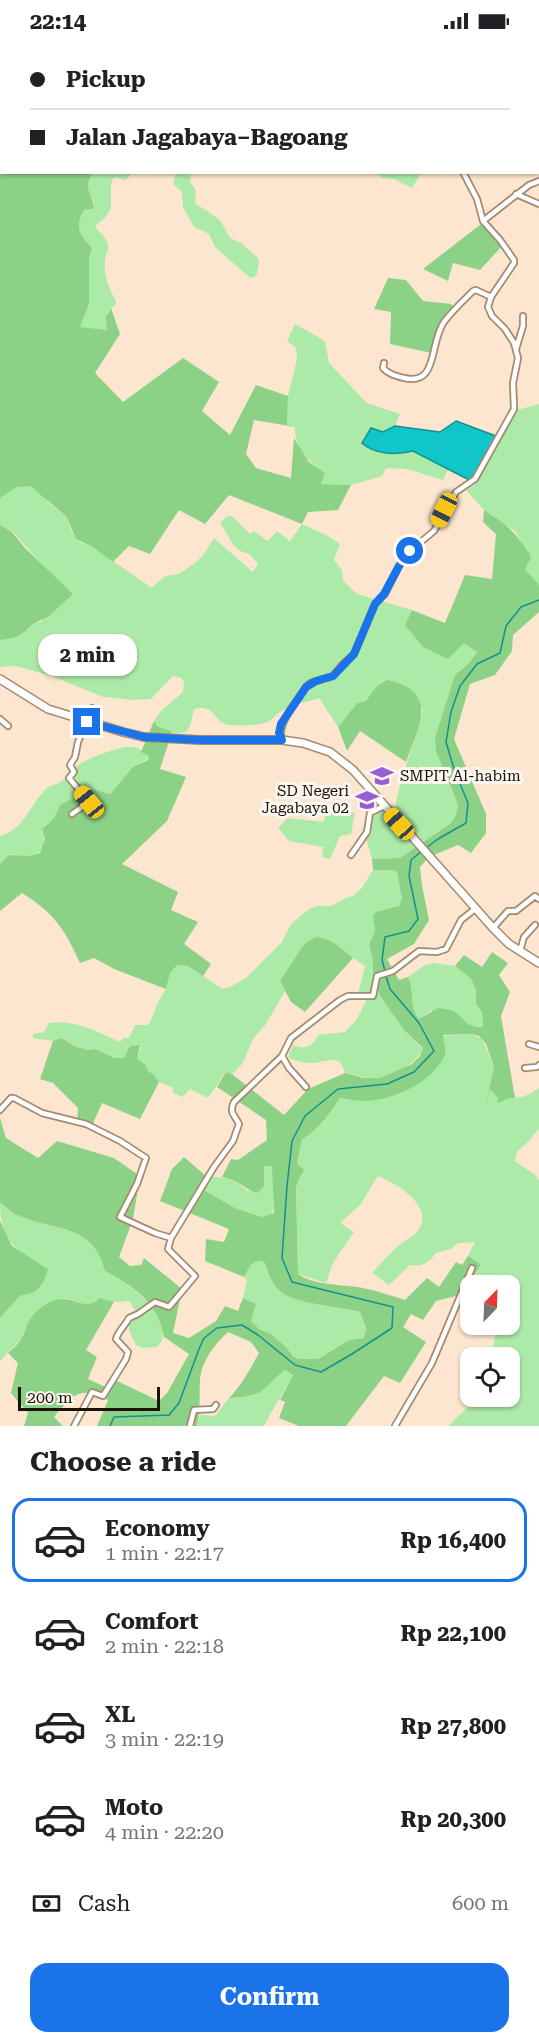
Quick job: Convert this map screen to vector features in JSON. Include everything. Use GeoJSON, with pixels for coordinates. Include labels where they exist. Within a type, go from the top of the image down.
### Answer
{"type":"FeatureCollection","features":[{"type":"Feature","properties":{"kind":"street"},"geometry":{"type":"LineString","coordinates":[[282,740],[279,733],[281,724],[306,687],[333,676],[354,654],[375,604],[384,594],[405,557],[434,531],[456,492],[475,479],[516,405],[513,383],[518,362],[516,349],[488,307],[491,297],[514,260],[483,221],[477,199],[464,174]]}},
{"type":"Feature","properties":{"kind":"street"},"geometry":{"type":"LineString","coordinates":[[483,221],[516,194],[529,185],[539,182]]}},
{"type":"Feature","properties":{"kind":"street"},"geometry":{"type":"LineString","coordinates":[[516,194],[539,204]]}},
{"type":"Feature","properties":{"kind":"street"},"geometry":{"type":"LineString","coordinates":[[384,363],[383,368],[387,373],[412,380],[422,378],[429,371],[435,340],[443,323],[472,291],[476,290],[491,297]]}},
{"type":"Feature","properties":{"kind":"street"},"geometry":{"type":"LineString","coordinates":[[516,349],[524,326],[523,316]]}},
{"type":"Feature","properties":{"kind":"street"},"geometry":{"type":"LineString","coordinates":[[0,681],[48,709],[144,737],[282,740],[321,748],[353,770],[493,928],[520,951],[539,963]]}},
{"type":"Feature","properties":{"kind":"street"},"geometry":{"type":"LineString","coordinates":[[72,814],[89,802],[69,778],[74,772],[70,765],[92,708]]}},
{"type":"Feature","properties":{"kind":"street"},"geometry":{"type":"LineString","coordinates":[[0,719],[8,726]]}},
{"type":"Feature","properties":{"kind":"street"},"geometry":{"type":"LineString","coordinates":[[351,855],[367,832],[370,813],[384,807]]}},
{"type":"Feature","properties":{"kind":"street"},"geometry":{"type":"LineString","coordinates":[[493,928],[508,911],[516,911],[535,896],[539,899]]}},
{"type":"Feature","properties":{"kind":"street"},"geometry":{"type":"LineString","coordinates":[[74,1426],[92,1392],[103,1396],[126,1359],[128,1352],[116,1339],[118,1332],[126,1326],[129,1318],[155,1302],[169,1307],[195,1276],[168,1249],[171,1238],[213,1167],[238,1132],[239,1124],[231,1114],[234,1102],[282,1056],[291,1038],[329,1007],[348,996],[373,996],[376,979],[380,975],[390,972],[419,951],[437,952],[446,949],[461,920],[475,909]]}},
{"type":"Feature","properties":{"kind":"street"},"geometry":{"type":"LineString","coordinates":[[520,951],[524,937],[534,926]]}},
{"type":"Feature","properties":{"kind":"street"},"geometry":{"type":"LineString","coordinates":[[529,1044],[539,1047]]}},
{"type":"Feature","properties":{"kind":"street"},"geometry":{"type":"LineString","coordinates":[[282,1056],[289,1068],[306,1087]]}},
{"type":"Feature","properties":{"kind":"street"},"geometry":{"type":"LineString","coordinates":[[525,1068],[539,1065]]}},
{"type":"Feature","properties":{"kind":"street"},"geometry":{"type":"LineString","coordinates":[[0,1110],[11,1098],[14,1098],[42,1113],[86,1124],[120,1141],[146,1158],[137,1184],[120,1217],[171,1238]]}},
{"type":"Feature","properties":{"kind":"street"},"geometry":{"type":"LineString","coordinates":[[395,1426],[432,1363],[472,1268]]}},
{"type":"Feature","properties":{"kind":"street"},"geometry":{"type":"LineString","coordinates":[[190,1426],[194,1410],[213,1409],[216,1405]]}},
{"type":"Feature","properties":{"kind":"green space"},"geometry":{"type":"Polygon","coordinates":[[[0,174],[92,174],[88,187],[94,206],[92,209],[84,210],[79,222],[82,235],[92,248],[89,260],[89,304],[80,327],[107,330],[106,317],[111,308],[120,334],[95,373],[123,402],[183,358],[219,382],[202,411],[230,435],[256,385],[288,396],[287,425],[295,427],[254,420],[246,454],[256,468],[291,478],[294,438],[309,462],[325,473],[321,484],[351,485],[338,510],[308,512],[302,524],[229,495],[205,524],[179,510],[150,554],[129,546],[113,562],[91,546],[76,539],[66,516],[30,486],[17,487],[0,498],[0,174]]]}},
{"type":"Feature","properties":{"kind":"green space"},"geometry":{"type":"Polygon","coordinates":[[[92,174],[131,174],[125,180],[116,177],[112,180],[110,209],[103,220],[95,226],[107,242],[105,270],[116,301],[108,311],[108,328],[104,330],[80,327],[89,304],[89,260],[92,248],[82,235],[79,222],[84,210],[92,209],[94,202],[89,194],[92,174]]]}},
{"type":"Feature","properties":{"kind":"green space"},"geometry":{"type":"Polygon","coordinates":[[[176,174],[191,174],[190,182],[196,190],[195,203],[220,220],[230,238],[241,243],[257,257],[259,261],[257,274],[253,278],[215,247],[209,234],[194,227],[183,207],[182,192],[173,184],[176,174]]]}},
{"type":"Feature","properties":{"kind":"green space"},"geometry":{"type":"Polygon","coordinates":[[[377,174],[420,175],[412,188],[394,179],[383,178],[377,174]]]}},
{"type":"Feature","properties":{"kind":"green space"},"geometry":{"type":"Polygon","coordinates":[[[485,221],[502,246],[480,270],[453,263],[448,281],[423,269],[485,221]]]}},
{"type":"Feature","properties":{"kind":"green space"},"geometry":{"type":"Polygon","coordinates":[[[388,278],[406,280],[423,301],[451,304],[458,311],[440,326],[431,353],[390,344],[391,312],[374,309],[388,278]]]}},
{"type":"Feature","properties":{"kind":"green space"},"geometry":{"type":"Polygon","coordinates":[[[295,324],[325,341],[329,363],[367,403],[400,414],[395,426],[362,443],[373,450],[386,453],[412,451],[448,470],[443,480],[407,469],[386,468],[382,476],[351,485],[321,484],[325,473],[313,464],[300,448],[295,435],[295,427],[287,426],[288,396],[297,359],[296,348],[287,341],[295,324]]]}},
{"type":"Feature","properties":{"kind":"green space"},"geometry":{"type":"Polygon","coordinates":[[[539,404],[539,585],[525,569],[529,550],[522,545],[516,532],[484,510],[466,490],[475,485],[517,410],[539,404]]]}},
{"type":"Feature","properties":{"kind":"green space"},"geometry":{"type":"Polygon","coordinates":[[[24,485],[30,486],[66,516],[72,533],[80,542],[91,546],[152,588],[165,576],[179,574],[195,563],[214,538],[253,572],[258,564],[248,553],[234,546],[220,523],[227,516],[232,516],[250,534],[254,531],[268,541],[277,531],[290,541],[302,524],[340,544],[334,560],[342,570],[343,581],[357,594],[412,610],[405,625],[464,642],[477,652],[459,671],[447,780],[458,805],[451,823],[400,858],[372,859],[366,838],[370,819],[382,810],[395,809],[400,783],[423,709],[376,687],[366,702],[357,703],[338,727],[319,698],[287,708],[268,722],[255,725],[230,725],[220,721],[207,709],[194,709],[189,728],[176,733],[166,730],[154,721],[161,711],[183,692],[184,682],[181,678],[173,676],[151,699],[135,700],[103,697],[52,676],[16,666],[0,667],[0,640],[22,634],[33,624],[42,621],[46,569],[13,532],[0,525],[0,498],[24,485]]]}},
{"type":"Feature","properties":{"kind":"green space"},"geometry":{"type":"Polygon","coordinates":[[[484,510],[509,528],[529,553],[531,558],[525,569],[539,585],[539,612],[513,635],[512,651],[495,675],[470,684],[454,739],[486,814],[486,833],[471,853],[458,845],[429,857],[420,867],[429,920],[414,944],[387,959],[399,980],[408,977],[414,1010],[419,1019],[438,1008],[453,1011],[472,1026],[477,1027],[483,1027],[482,1012],[476,1004],[476,990],[471,979],[455,966],[464,955],[482,967],[492,952],[508,963],[499,975],[510,992],[501,1016],[515,1098],[497,1103],[498,1098],[490,1089],[485,1109],[494,1067],[486,1044],[479,1036],[471,1034],[443,1035],[444,1057],[438,1067],[420,1083],[387,1098],[361,1101],[340,1098],[318,1127],[302,1139],[297,1164],[304,1170],[296,1187],[298,1274],[305,1278],[321,1283],[369,1289],[405,1300],[427,1278],[439,1287],[456,1262],[462,1265],[468,1256],[481,1264],[475,1275],[460,1275],[460,1295],[436,1301],[423,1320],[411,1314],[403,1327],[426,1342],[400,1383],[384,1376],[346,1426],[299,1426],[279,1418],[285,1402],[280,1400],[293,1375],[285,1370],[256,1394],[229,1398],[242,1382],[259,1353],[251,1342],[228,1332],[214,1347],[203,1365],[197,1426],[97,1426],[108,1400],[90,1393],[83,1393],[72,1398],[54,1417],[61,1426],[24,1426],[28,1413],[11,1393],[18,1363],[8,1353],[20,1341],[34,1314],[51,1301],[62,1299],[89,1304],[99,1298],[114,1302],[86,1350],[97,1357],[88,1379],[110,1389],[115,1380],[159,1401],[167,1393],[189,1354],[164,1337],[161,1325],[150,1305],[126,1283],[105,1271],[99,1255],[81,1236],[69,1230],[29,1220],[15,1214],[0,1203],[0,1118],[6,1138],[38,1158],[57,1141],[114,1158],[140,1176],[133,1219],[119,1257],[130,1266],[141,1265],[144,1258],[182,1289],[173,1333],[189,1338],[216,1321],[225,1306],[238,1311],[243,1298],[256,1304],[251,1321],[259,1329],[271,1334],[299,1359],[318,1359],[349,1340],[364,1338],[366,1328],[360,1312],[288,1296],[276,1287],[265,1263],[261,1261],[255,1262],[244,1277],[205,1261],[206,1239],[224,1242],[229,1229],[160,1201],[172,1169],[184,1157],[206,1176],[202,1189],[235,1208],[262,1217],[274,1213],[272,1166],[264,1166],[264,1186],[257,1193],[231,1179],[222,1177],[231,1159],[238,1160],[267,1140],[266,1120],[217,1087],[226,1072],[232,1074],[284,1115],[308,1089],[345,1073],[364,1078],[380,1078],[412,1064],[420,1056],[423,1048],[404,1030],[380,996],[373,972],[369,945],[375,931],[373,916],[376,912],[399,906],[402,899],[397,872],[373,870],[372,859],[400,858],[451,823],[456,815],[458,805],[436,751],[435,738],[455,675],[470,662],[477,652],[464,643],[448,659],[423,647],[405,625],[412,610],[445,623],[465,575],[492,579],[496,534],[483,522],[484,510]]]}},
{"type":"Feature","properties":{"kind":"green space"},"geometry":{"type":"Polygon","coordinates":[[[0,525],[12,532],[25,548],[73,594],[49,616],[33,624],[22,634],[0,640],[0,525]]]}},
{"type":"Feature","properties":{"kind":"green space"},"geometry":{"type":"Polygon","coordinates":[[[387,680],[404,685],[414,692],[420,701],[420,723],[406,762],[360,731],[347,751],[338,727],[357,703],[366,701],[376,687],[387,680]]]}},
{"type":"Feature","properties":{"kind":"green space"},"geometry":{"type":"Polygon","coordinates":[[[154,721],[158,726],[172,732],[160,769],[186,777],[167,821],[122,864],[178,892],[171,910],[198,922],[184,944],[211,964],[203,976],[188,966],[177,965],[170,973],[166,989],[114,969],[94,958],[80,963],[57,922],[42,907],[22,893],[0,911],[0,864],[9,855],[30,856],[40,853],[45,839],[42,829],[53,819],[61,804],[92,789],[110,794],[133,767],[148,760],[149,756],[141,752],[154,721]]]}},
{"type":"Feature","properties":{"kind":"green space"},"geometry":{"type":"Polygon","coordinates":[[[125,747],[136,747],[149,758],[133,767],[110,794],[92,789],[61,804],[53,819],[45,825],[42,832],[44,844],[38,854],[25,856],[12,854],[0,864],[0,836],[8,833],[20,823],[47,788],[61,782],[74,768],[85,761],[125,747]]]}},
{"type":"Feature","properties":{"kind":"green space"},"geometry":{"type":"Polygon","coordinates":[[[328,808],[355,813],[351,834],[340,836],[330,859],[322,857],[323,847],[289,841],[278,828],[288,818],[323,822],[328,808]]]}},
{"type":"Feature","properties":{"kind":"green space"},"geometry":{"type":"Polygon","coordinates":[[[373,870],[397,872],[402,899],[398,906],[373,916],[375,931],[369,945],[373,972],[380,996],[404,1030],[423,1049],[411,1063],[386,1077],[367,1078],[345,1073],[340,1063],[333,1060],[309,1063],[288,1057],[293,1045],[305,1047],[311,1045],[318,1035],[345,1032],[357,1019],[367,999],[358,994],[365,966],[322,937],[300,950],[280,981],[285,991],[266,1024],[253,1039],[243,1063],[232,1074],[226,1072],[208,1098],[190,1089],[182,1097],[173,1093],[173,1088],[159,1082],[148,1071],[146,1065],[137,1059],[141,1047],[130,1046],[124,1058],[114,1058],[96,1049],[88,1050],[74,1046],[63,1038],[53,1041],[32,1038],[34,1034],[44,1032],[49,1023],[58,1022],[86,1027],[120,1042],[123,1038],[129,1038],[135,1025],[150,1023],[166,989],[170,973],[176,965],[188,966],[223,989],[232,986],[246,978],[282,942],[291,924],[309,909],[317,906],[331,906],[353,896],[361,889],[373,870]]]}},
{"type":"Feature","properties":{"kind":"green space"},"geometry":{"type":"Polygon","coordinates":[[[316,937],[331,942],[353,958],[305,1012],[291,1002],[280,981],[300,950],[316,937]]]}},
{"type":"Feature","properties":{"kind":"green space"},"geometry":{"type":"Polygon","coordinates":[[[434,963],[455,966],[471,979],[476,990],[476,1004],[482,1012],[483,1027],[471,1026],[452,1011],[430,1011],[419,1020],[414,1011],[408,977],[425,965],[434,963]]]}},
{"type":"Feature","properties":{"kind":"green space"},"geometry":{"type":"Polygon","coordinates":[[[471,1034],[482,1039],[494,1067],[490,1088],[503,1094],[520,1097],[539,1088],[539,1129],[518,1152],[515,1161],[535,1175],[539,1181],[539,1426],[448,1426],[468,1407],[520,1407],[520,1347],[493,1347],[496,1335],[520,1335],[520,1275],[476,1275],[481,1264],[468,1256],[475,1242],[458,1243],[451,1249],[436,1253],[425,1264],[410,1265],[389,1285],[372,1273],[394,1250],[417,1232],[422,1223],[422,1214],[418,1205],[395,1185],[378,1176],[360,1205],[340,1223],[354,1232],[333,1263],[326,1283],[298,1274],[296,1187],[303,1174],[297,1164],[302,1139],[318,1127],[340,1098],[363,1101],[446,1049],[442,1036],[471,1034]]]}},
{"type":"Feature","properties":{"kind":"green space"},"geometry":{"type":"Polygon","coordinates":[[[62,1038],[74,1046],[88,1050],[96,1049],[114,1058],[124,1058],[130,1046],[140,1045],[137,1059],[146,1065],[148,1071],[159,1082],[140,1119],[102,1103],[91,1128],[77,1123],[78,1108],[53,1083],[40,1079],[53,1041],[62,1038]]]}},
{"type":"Feature","properties":{"kind":"green space"},"geometry":{"type":"Polygon","coordinates":[[[264,1166],[272,1166],[273,1170],[272,1215],[262,1217],[235,1208],[202,1189],[206,1176],[230,1178],[248,1191],[264,1186],[264,1166]]]}},
{"type":"Feature","properties":{"kind":"green space"},"geometry":{"type":"Polygon","coordinates":[[[0,1203],[15,1214],[69,1230],[91,1244],[99,1255],[105,1271],[135,1290],[153,1308],[160,1319],[163,1330],[162,1341],[157,1347],[143,1348],[136,1345],[129,1325],[136,1312],[129,1301],[114,1302],[99,1298],[89,1306],[65,1298],[44,1305],[29,1321],[21,1339],[0,1361],[0,1318],[20,1296],[32,1293],[46,1267],[25,1255],[11,1242],[3,1226],[0,1203]]]}},
{"type":"Feature","properties":{"kind":"green space"},"geometry":{"type":"Polygon","coordinates":[[[0,1221],[12,1246],[48,1269],[44,1281],[37,1290],[20,1296],[0,1318],[0,1221]]]}},
{"type":"Feature","properties":{"kind":"green space"},"geometry":{"type":"Polygon","coordinates":[[[255,1261],[265,1263],[276,1287],[288,1296],[360,1312],[366,1328],[364,1338],[349,1340],[318,1359],[299,1359],[293,1356],[271,1334],[259,1330],[251,1321],[256,1304],[243,1298],[247,1281],[244,1277],[255,1261]]]}},
{"type":"Feature","properties":{"kind":"green space"},"geometry":{"type":"Polygon","coordinates":[[[285,1370],[293,1374],[264,1426],[197,1426],[200,1415],[215,1416],[229,1398],[260,1392],[285,1370]]]}},
{"type":"Feature","properties":{"kind":"water"},"geometry":{"type":"Polygon","coordinates":[[[456,421],[496,436],[471,481],[413,451],[386,453],[373,450],[362,443],[371,428],[383,432],[395,426],[440,432],[456,421]]]}},
{"type":"Feature","properties":{"kind":"waterway"},"geometry":{"type":"LineString","coordinates":[[426,848],[466,823],[468,803],[446,742],[451,712],[460,686],[477,664],[500,653],[506,626],[521,607],[539,600]]}},
{"type":"Feature","properties":{"kind":"waterway"},"geometry":{"type":"LineString","coordinates":[[385,971],[382,960],[385,937],[409,931],[418,919],[409,876],[411,860],[422,851]]}},
{"type":"Feature","properties":{"kind":"waterway"},"geometry":{"type":"LineString","coordinates":[[110,1426],[114,1417],[169,1415],[179,1403],[204,1338],[217,1328],[242,1325],[295,1365],[321,1372],[392,1328],[393,1307],[292,1282],[282,1258],[292,1141],[305,1116],[338,1089],[387,1084],[414,1072],[434,1051],[419,1023],[390,989],[386,976]]}},
{"type":"Feature","properties":{"kind":"place","name":"SMPIT Al-habim"},"geometry":{"type":"Point","coordinates":[382,776]}},
{"type":"Feature","properties":{"kind":"place","name":"SD Negeri Jagabaya 02"},"geometry":{"type":"Point","coordinates":[367,800]}},
{"type":"Feature","properties":{"kind":"route"},"geometry":{"type":"LineString","coordinates":[[87,722],[144,737],[282,740],[279,733],[281,724],[306,687],[310,683],[333,676],[354,654],[375,604],[384,594],[410,551]]}}]}
